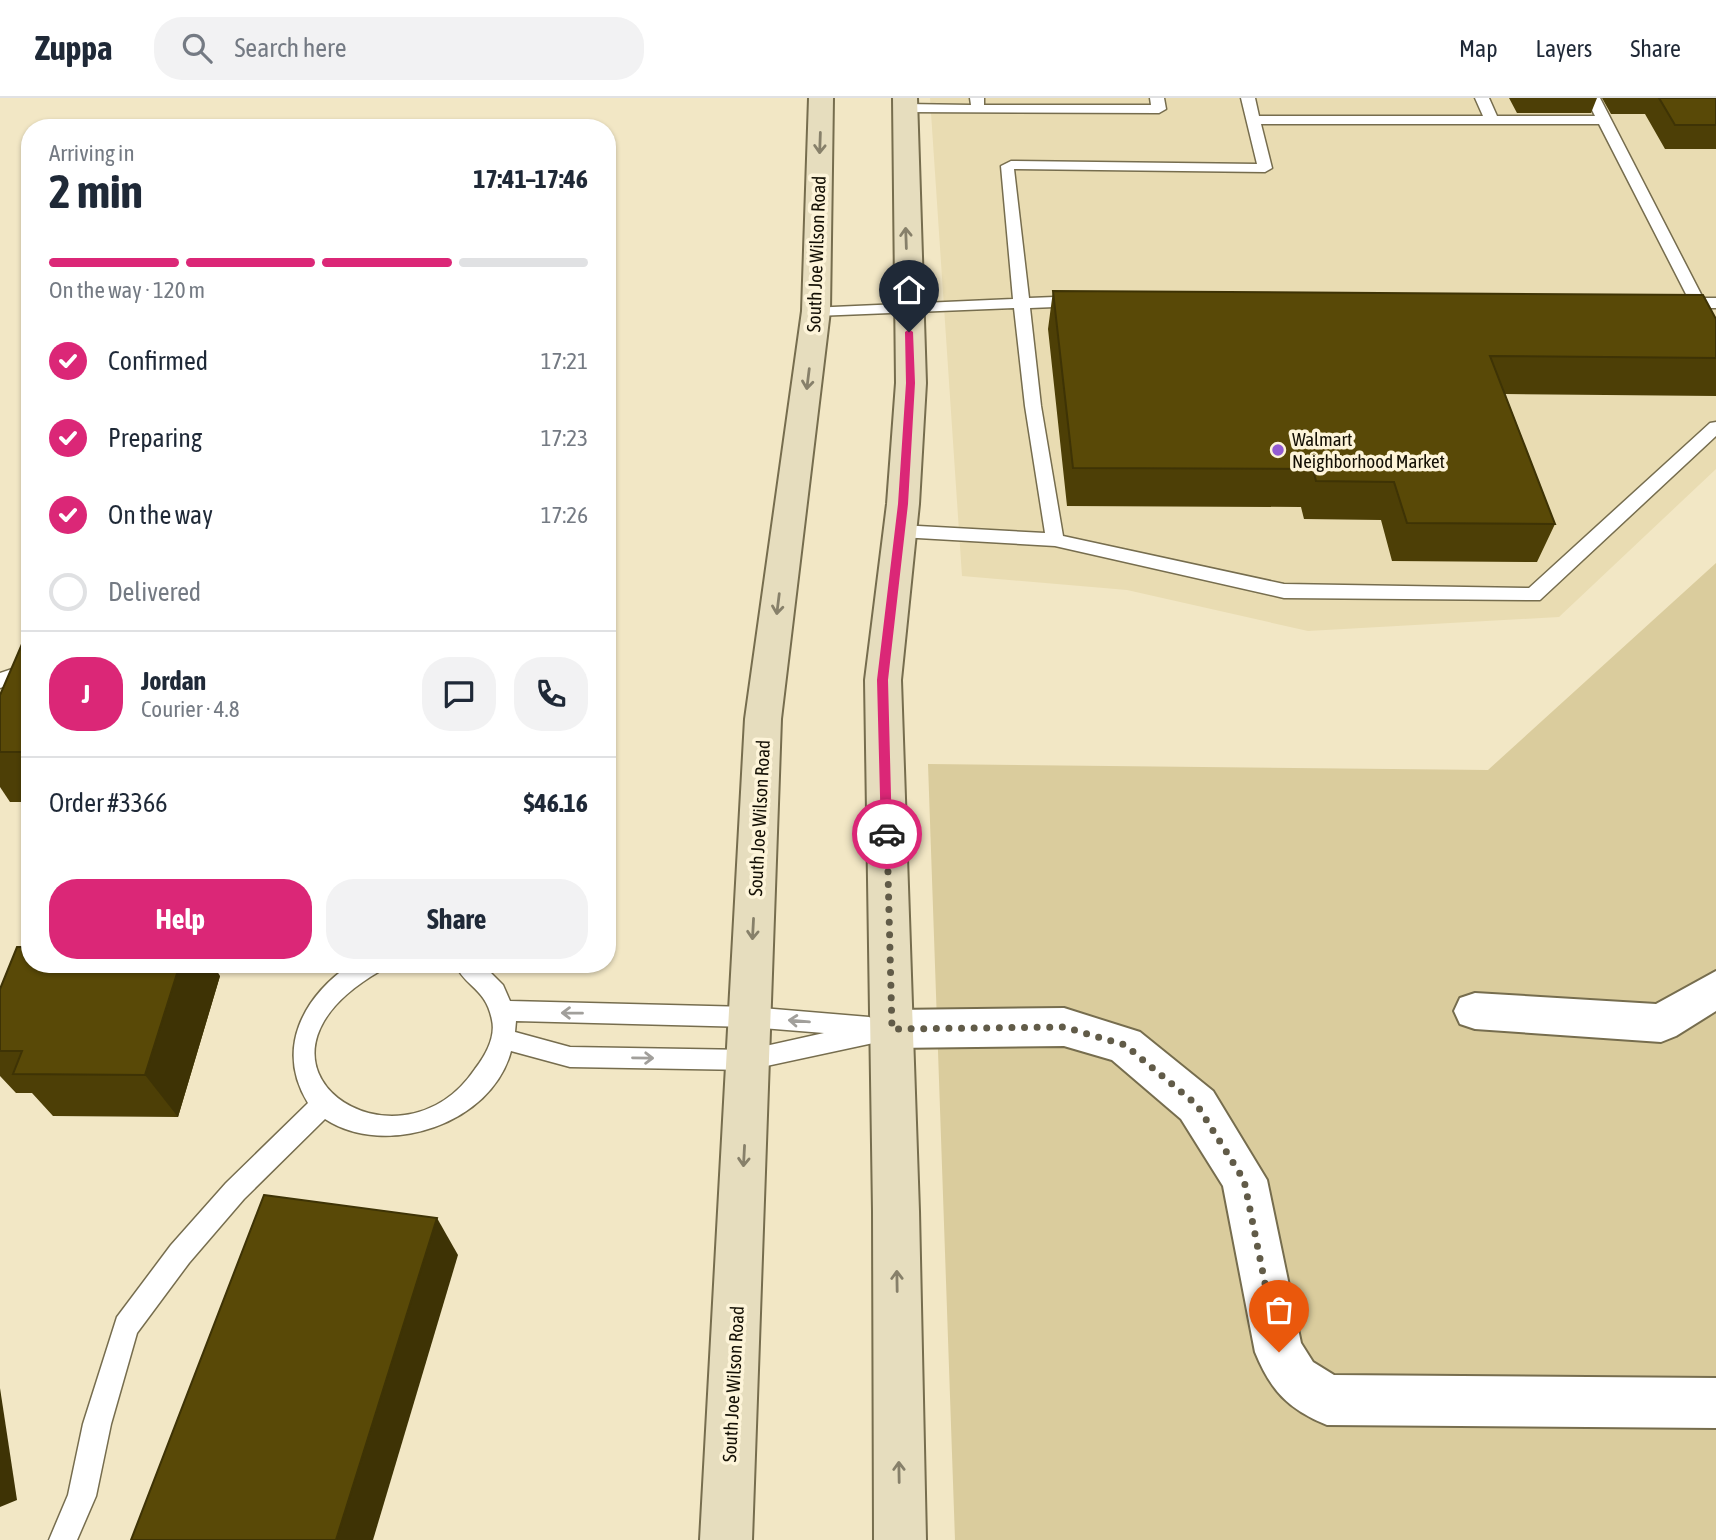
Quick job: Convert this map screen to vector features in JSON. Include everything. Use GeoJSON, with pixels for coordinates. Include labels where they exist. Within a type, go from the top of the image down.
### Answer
{"type":"FeatureCollection","features":[{"type":"Feature","properties":{"kind":"main road","name":"South Joe Wilson Road"},"geometry":{"type":"LineString","coordinates":[[726,1540],[763,719],[816,311],[821,98]]}},
{"type":"Feature","properties":{"kind":"main road"},"geometry":{"type":"LineString","coordinates":[[900,1540],[892,1029],[883,680],[900,531],[911,383],[905,103]]}},
{"type":"Feature","properties":{"kind":"street"},"geometry":{"type":"LineString","coordinates":[[1475,1011],[1661,1023],[1716,989]]}},
{"type":"Feature","properties":{"kind":"street"},"geometry":{"type":"LineString","coordinates":[[892,1029],[1064,1027],[1125,1045],[1197,1105],[1244,1180],[1279,1352],[1296,1379],[1327,1400],[1716,1403]]}},
{"type":"Feature","properties":{"kind":"lane"},"geometry":{"type":"LineString","coordinates":[[905,103],[1159,109],[1157,98]]}},
{"type":"Feature","properties":{"kind":"lane"},"geometry":{"type":"LineString","coordinates":[[1055,540],[1033,406],[1006,169],[1012,165],[1265,168],[1248,98]]}},
{"type":"Feature","properties":{"kind":"lane"},"geometry":{"type":"LineString","coordinates":[[1482,98],[1492,120]]}},
{"type":"Feature","properties":{"kind":"lane"},"geometry":{"type":"LineString","coordinates":[[1593,98],[1698,303]]}},
{"type":"Feature","properties":{"kind":"lane"},"geometry":{"type":"LineString","coordinates":[[1253,120],[1605,120]]}},
{"type":"Feature","properties":{"kind":"lane"},"geometry":{"type":"LineString","coordinates":[[816,311],[1021,301],[1102,301]]}},
{"type":"Feature","properties":{"kind":"lane"},"geometry":{"type":"LineString","coordinates":[[1659,303],[1716,303]]}},
{"type":"Feature","properties":{"kind":"lane"},"geometry":{"type":"LineString","coordinates":[[900,531],[1055,540],[1284,591],[1533,595],[1716,427]]}},
{"type":"Feature","properties":{"kind":"lane"},"geometry":{"type":"LineString","coordinates":[[0,681],[21,673]]}},
{"type":"Feature","properties":{"kind":"lane"},"geometry":{"type":"LineString","coordinates":[[344,973],[319,1005],[304,1040],[305,1075],[323,1105],[353,1123],[391,1129],[432,1119],[467,1098],[493,1068],[504,1039],[501,1002],[481,973]]}},
{"type":"Feature","properties":{"kind":"lane"},"geometry":{"type":"LineString","coordinates":[[502,1011],[749,1017],[892,1029]]}},
{"type":"Feature","properties":{"kind":"lane"},"geometry":{"type":"LineString","coordinates":[[504,1039],[570,1057],[748,1060],[892,1029]]}},
{"type":"Feature","properties":{"kind":"lane"},"geometry":{"type":"LineString","coordinates":[[63,1540],[82,1496],[97,1424],[126,1326],[180,1254],[235,1191],[323,1105]]}},
{"type":"Feature","properties":{"kind":"shaded area"},"geometry":{"type":"Polygon","coordinates":[[[930,98],[1716,98],[1716,469],[1559,617],[1308,631],[1127,590],[962,576],[930,98]]]}},
{"type":"Feature","properties":{"kind":"shaded area"},"geometry":{"type":"Polygon","coordinates":[[[1716,563],[1716,1540],[955,1540],[928,764],[1488,770],[1716,563]]]}},
{"type":"Feature","properties":{"kind":"building"},"geometry":{"type":"Polygon","coordinates":[[[1659,98],[1716,98],[1716,125],[1675,125],[1659,98]]]}},
{"type":"Feature","properties":{"kind":"building","name":"Walmart Neighborhood Market"},"geometry":{"type":"Polygon","coordinates":[[[1053,291],[1703,295],[1716,319],[1716,358],[1490,356],[1555,524],[1407,523],[1394,482],[1316,481],[1313,469],[1073,468],[1053,291]]]}},
{"type":"Feature","properties":{"kind":"building"},"geometry":{"type":"Polygon","coordinates":[[[21,646],[21,752],[0,752],[0,695],[21,646]]]}},
{"type":"Feature","properties":{"kind":"building"},"geometry":{"type":"Polygon","coordinates":[[[17,947],[21,947],[21,973],[177,973],[145,1075],[13,1074],[22,1051],[0,1051],[0,989],[17,947]]]}},
{"type":"Feature","properties":{"kind":"building"},"geometry":{"type":"Polygon","coordinates":[[[264,1195],[437,1218],[336,1540],[131,1540],[264,1195]]]}},
{"type":"Feature","properties":{"kind":"way so far"},"geometry":{"type":"LineString","coordinates":[[887,834],[892,1029],[1064,1027],[1125,1045],[1197,1105],[1244,1180],[1279,1352]]}},
{"type":"Feature","properties":{"kind":"place","name":"Walmart Neighborhood Market"},"geometry":{"type":"Point","coordinates":[1278,450]}},
{"type":"Feature","properties":{"kind":"route"},"geometry":{"type":"LineString","coordinates":[[887,834],[883,680],[903,504],[911,383],[909,332]]}}]}
